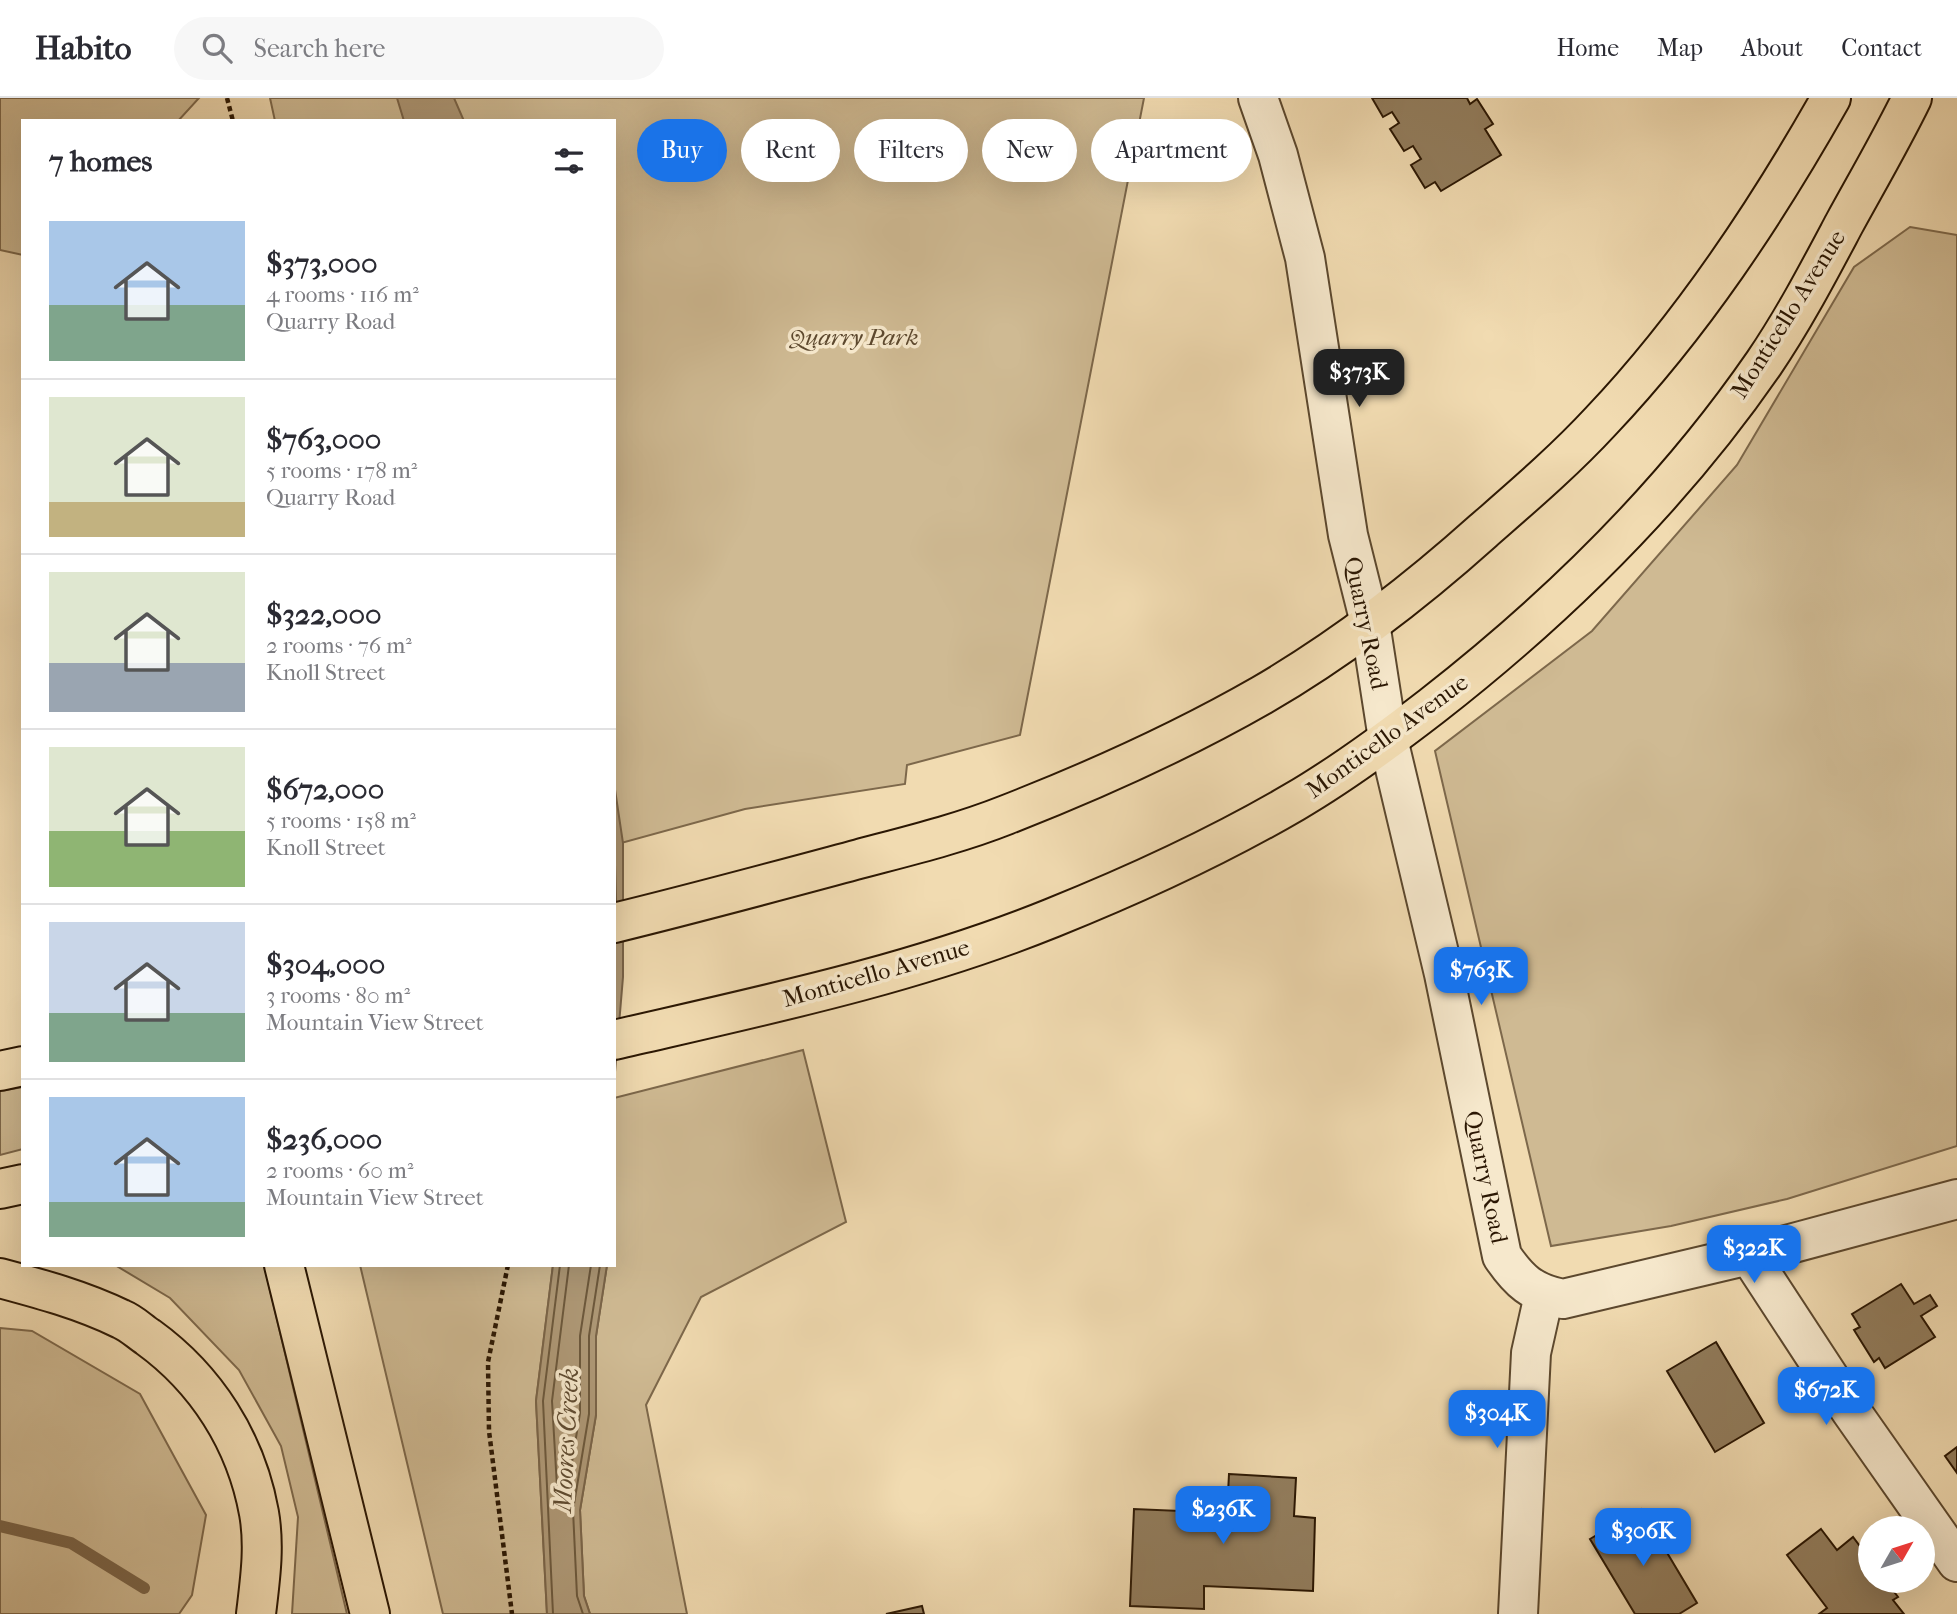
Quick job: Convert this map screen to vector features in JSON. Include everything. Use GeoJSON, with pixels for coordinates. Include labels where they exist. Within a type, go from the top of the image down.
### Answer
{"type":"FeatureCollection","features":[{"type":"Feature","properties":{"kind":"main road"},"geometry":{"type":"LineString","coordinates":[[616,923],[933,839],[1027,807],[1134,761],[1261,695],[1370,623],[1441,569],[1547,475],[1626,393],[1729,263],[1781,183],[1831,98]]}},
{"type":"Feature","properties":{"kind":"main road","name":"Monticello Avenue"},"geometry":{"type":"LineString","coordinates":[[616,1040],[929,961],[1049,920],[1166,869],[1296,802],[1388,739],[1499,653],[1581,578],[1629,532],[1718,425],[1766,361],[1812,283],[1912,98]]}},
{"type":"Feature","properties":{"kind":"main road"},"geometry":{"type":"LineString","coordinates":[[0,1071],[21,1066]]}},
{"type":"Feature","properties":{"kind":"main road"},"geometry":{"type":"LineString","coordinates":[[0,1189],[21,1184]]}},
{"type":"Feature","properties":{"kind":"main road"},"geometry":{"type":"LineString","coordinates":[[284,1267],[370,1614]]}},
{"type":"Feature","properties":{"kind":"main road"},"geometry":{"type":"LineString","coordinates":[[0,1278],[70,1297],[124,1320],[173,1356],[208,1393],[246,1464],[259,1513],[262,1564],[256,1614]]}},
{"type":"Feature","properties":{"kind":"street","name":"Quarry Road"},"geometry":{"type":"LineString","coordinates":[[1258,98],[1278,155],[1305,258],[1348,535],[1370,623],[1388,739],[1444,974],[1502,1256],[1516,1278],[1544,1295]]}},
{"type":"Feature","properties":{"kind":"street"},"geometry":{"type":"LineString","coordinates":[[1518,1614],[1531,1353],[1544,1295],[1563,1299],[1749,1255],[1957,1199]]}},
{"type":"Feature","properties":{"kind":"street"},"geometry":{"type":"LineString","coordinates":[[1749,1255],[1851,1411],[1957,1562]]}},
{"type":"Feature","properties":{"kind":"path"},"geometry":{"type":"LineString","coordinates":[[227,98],[232,119]]}},
{"type":"Feature","properties":{"kind":"path"},"geometry":{"type":"LineString","coordinates":[[508,1267],[488,1362],[489,1431],[512,1614]]}},
{"type":"Feature","properties":{"kind":"green space"},"geometry":{"type":"Polygon","coordinates":[[[0,98],[199,98],[180,119],[21,119],[21,255],[0,250],[0,98]]]}},
{"type":"Feature","properties":{"kind":"green space","name":"Quarry Park"},"geometry":{"type":"Polygon","coordinates":[[[270,98],[1144,98],[1140,119],[1091,119],[1091,182],[1128,182],[1020,735],[907,765],[905,784],[745,809],[616,844],[616,119],[275,119],[270,98]]]}},
{"type":"Feature","properties":{"kind":"green space"},"geometry":{"type":"Polygon","coordinates":[[[1910,227],[1957,235],[1957,1146],[1787,1199],[1671,1226],[1551,1246],[1435,751],[1592,631],[1737,465],[1854,267],[1910,227]]]}},
{"type":"Feature","properties":{"kind":"green space"},"geometry":{"type":"Polygon","coordinates":[[[803,1050],[846,1222],[701,1297],[646,1405],[687,1614],[590,1614],[584,1596],[580,1510],[596,1415],[596,1336],[607,1267],[616,1267],[616,1097],[803,1050]]]}},
{"type":"Feature","properties":{"kind":"green space"},"geometry":{"type":"Polygon","coordinates":[[[21,1087],[21,1150],[0,1155],[0,1091],[21,1087]]]}},
{"type":"Feature","properties":{"kind":"green space"},"geometry":{"type":"Polygon","coordinates":[[[118,1267],[264,1267],[347,1614],[292,1614],[298,1517],[281,1446],[239,1370],[170,1298],[118,1267]]]}},
{"type":"Feature","properties":{"kind":"green space"},"geometry":{"type":"Polygon","coordinates":[[[360,1267],[553,1267],[536,1401],[547,1614],[443,1614],[360,1267]]]}},
{"type":"Feature","properties":{"kind":"green space"},"geometry":{"type":"Polygon","coordinates":[[[0,1328],[32,1331],[140,1394],[206,1515],[192,1595],[179,1614],[0,1614],[0,1328]]]}},
{"type":"Feature","properties":{"kind":"water"},"geometry":{"type":"Polygon","coordinates":[[[397,98],[454,98],[463,119],[403,119],[397,98]]]}},
{"type":"Feature","properties":{"kind":"water"},"geometry":{"type":"Polygon","coordinates":[[[616,796],[623,843],[623,977],[616,1060],[616,796]]]}},
{"type":"Feature","properties":{"kind":"water","name":"Moores Creek"},"geometry":{"type":"Polygon","coordinates":[[[553,1267],[607,1267],[596,1336],[596,1415],[580,1510],[584,1596],[590,1614],[547,1614],[536,1401],[553,1267]]]}},
{"type":"Feature","properties":{"kind":"building"},"geometry":{"type":"Polygon","coordinates":[[[1372,98],[1467,98],[1470,104],[1477,99],[1493,124],[1485,129],[1501,155],[1441,191],[1435,182],[1425,188],[1411,165],[1421,159],[1413,146],[1404,151],[1390,129],[1399,123],[1392,112],[1383,117],[1372,98]]]}},
{"type":"Feature","properties":{"kind":"building"},"geometry":{"type":"Polygon","coordinates":[[[1901,1284],[1914,1304],[1930,1295],[1937,1306],[1921,1316],[1935,1337],[1885,1368],[1879,1358],[1874,1362],[1854,1330],[1860,1327],[1852,1314],[1901,1284]]]}},
{"type":"Feature","properties":{"kind":"building"},"geometry":{"type":"Polygon","coordinates":[[[1716,1342],[1764,1423],[1715,1452],[1667,1371],[1716,1342]]]}},
{"type":"Feature","properties":{"kind":"building"},"geometry":{"type":"Polygon","coordinates":[[[1957,1447],[1957,1473],[1945,1456],[1957,1447]]]}},
{"type":"Feature","properties":{"kind":"building"},"geometry":{"type":"Polygon","coordinates":[[[1229,1474],[1296,1478],[1294,1516],[1315,1518],[1313,1591],[1204,1586],[1204,1609],[1130,1606],[1134,1509],[1227,1513],[1229,1474]]]}},
{"type":"Feature","properties":{"kind":"building"},"geometry":{"type":"Polygon","coordinates":[[[1641,1509],[1697,1603],[1679,1614],[1635,1614],[1590,1539],[1641,1509]]]}},
{"type":"Feature","properties":{"kind":"building"},"geometry":{"type":"Polygon","coordinates":[[[1821,1529],[1837,1550],[1853,1537],[1858,1544],[1858,1593],[1895,1593],[1898,1597],[1893,1600],[1904,1614],[1819,1614],[1827,1608],[1787,1555],[1821,1529]]]}},
{"type":"Feature","properties":{"kind":"building"},"geometry":{"type":"Polygon","coordinates":[[[922,1606],[924,1614],[886,1614],[922,1606]]]}},
{"type":"Feature","properties":{"kind":"waterway"},"geometry":{"type":"LineString","coordinates":[[0,1526],[71,1543],[144,1588]]}}]}
